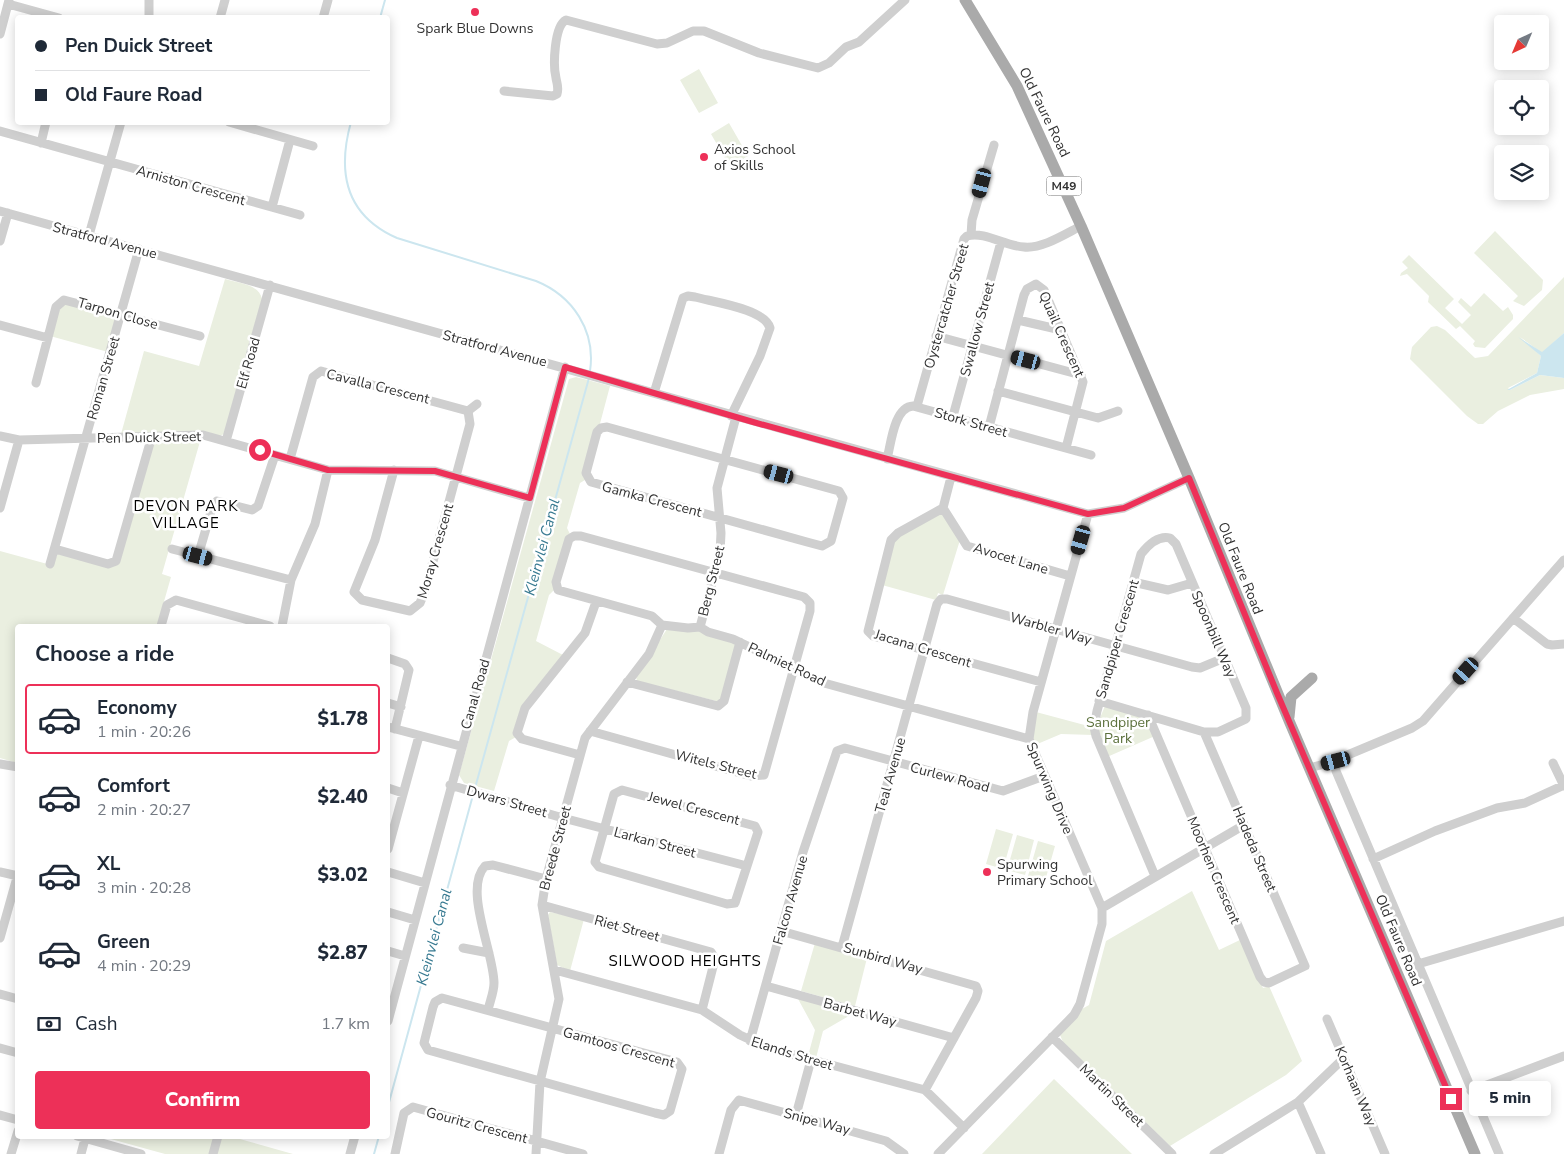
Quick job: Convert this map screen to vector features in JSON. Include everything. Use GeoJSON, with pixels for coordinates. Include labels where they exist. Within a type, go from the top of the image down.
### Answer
{"type":"FeatureCollection","features":[{"type":"Feature","properties":{"kind":"main road","name":"Old Faure Road"},"geometry":{"type":"LineString","coordinates":[[965,0],[1017,86],[1082,226],[1309,768],[1475,1154]]}},
{"type":"Feature","properties":{"kind":"main road"},"geometry":{"type":"LineString","coordinates":[[1290,723],[1291,697],[1312,678]]}},
{"type":"Feature","properties":{"kind":"street"},"geometry":{"type":"LineString","coordinates":[[149,0],[149,15]]}},
{"type":"Feature","properties":{"kind":"street"},"geometry":{"type":"LineString","coordinates":[[221,15],[225,0]]}},
{"type":"Feature","properties":{"kind":"street"},"geometry":{"type":"LineString","coordinates":[[324,15],[328,0]]}},
{"type":"Feature","properties":{"kind":"street"},"geometry":{"type":"LineString","coordinates":[[504,90],[553,96],[557,94],[555,69],[558,33],[560,24],[566,20],[657,44],[668,43],[693,31],[704,31],[759,53],[818,68],[828,63],[846,47],[859,42],[905,0]]}},
{"type":"Feature","properties":{"kind":"street"},"geometry":{"type":"LineString","coordinates":[[0,34],[9,2],[50,15]]}},
{"type":"Feature","properties":{"kind":"street"},"geometry":{"type":"LineString","coordinates":[[41,143],[45,125]]}},
{"type":"Feature","properties":{"kind":"street"},"geometry":{"type":"LineString","coordinates":[[89,235],[119,125]]}},
{"type":"Feature","properties":{"kind":"street"},"geometry":{"type":"LineString","coordinates":[[239,125],[313,146]]}},
{"type":"Feature","properties":{"kind":"street","name":"Arniston Crescent"},"geometry":{"type":"LineString","coordinates":[[0,132],[300,215]]}},
{"type":"Feature","properties":{"kind":"street"},"geometry":{"type":"LineString","coordinates":[[272,207],[290,140]]}},
{"type":"Feature","properties":{"kind":"street"},"geometry":{"type":"LineString","coordinates":[[971,235],[972,220],[994,145]]}},
{"type":"Feature","properties":{"kind":"street"},"geometry":{"type":"LineString","coordinates":[[0,241],[4,212]]}},
{"type":"Feature","properties":{"kind":"street","name":"Stratford Avenue"},"geometry":{"type":"LineString","coordinates":[[4,212],[1088,514],[1124,508],[1189,478]]}},
{"type":"Feature","properties":{"kind":"street","name":"Oystercatcher Street"},"geometry":{"type":"LineString","coordinates":[[917,406],[962,243],[967,236],[971,235],[1031,247],[1082,226]]}},
{"type":"Feature","properties":{"kind":"street","name":"Swallow Street"},"geometry":{"type":"LineString","coordinates":[[953,416],[1001,242]]}},
{"type":"Feature","properties":{"kind":"street","name":"Roman Street"},"geometry":{"type":"LineString","coordinates":[[50,564],[139,249]]}},
{"type":"Feature","properties":{"kind":"street","name":"Quail Crescent"},"geometry":{"type":"LineString","coordinates":[[989,427],[1027,289],[1036,284],[1044,290],[1081,375],[1083,386],[1066,448]]}},
{"type":"Feature","properties":{"kind":"street","name":"Elf Road"},"geometry":{"type":"LineString","coordinates":[[226,441],[270,285]]}},
{"type":"Feature","properties":{"kind":"street","name":"Berg Street"},"geometry":{"type":"LineString","coordinates":[[654,393],[683,298],[688,296],[745,310],[762,317],[770,328],[734,416],[723,459],[717,488],[721,543],[715,574],[700,627]]}},
{"type":"Feature","properties":{"kind":"street","name":"Tarpon Close"},"geometry":{"type":"LineString","coordinates":[[36,383],[56,307],[64,300],[200,336]]}},
{"type":"Feature","properties":{"kind":"street"},"geometry":{"type":"LineString","coordinates":[[1018,320],[1061,330]]}},
{"type":"Feature","properties":{"kind":"street"},"geometry":{"type":"LineString","coordinates":[[0,325],[48,338]]}},
{"type":"Feature","properties":{"kind":"street"},"geometry":{"type":"LineString","coordinates":[[936,336],[1081,375]]}},
{"type":"Feature","properties":{"kind":"street","name":"Canal Road"},"geometry":{"type":"LineString","coordinates":[[390,1013],[453,786],[460,746],[565,367]]}},
{"type":"Feature","properties":{"kind":"street","name":"Cavalla Crescent"},"geometry":{"type":"LineString","coordinates":[[290,460],[313,377],[321,371],[468,411]]}},
{"type":"Feature","properties":{"kind":"street"},"geometry":{"type":"LineString","coordinates":[[998,391],[1076,414],[1098,418],[1118,411]]}},
{"type":"Feature","properties":{"kind":"street"},"geometry":{"type":"LineString","coordinates":[[456,476],[470,424],[468,411],[477,404]]}},
{"type":"Feature","properties":{"kind":"street","name":"Stork Street"},"geometry":{"type":"LineString","coordinates":[[887,459],[900,412],[908,406],[917,406],[1092,455]]}},
{"type":"Feature","properties":{"kind":"street","name":"Gamka Crescent"},"geometry":{"type":"LineString","coordinates":[[719,517],[591,482],[586,473],[597,432],[604,427],[723,459]]}},
{"type":"Feature","properties":{"kind":"street","name":"Pen Duick Street"},"geometry":{"type":"LineString","coordinates":[[0,436],[19,440],[194,434],[226,441],[328,470],[435,471],[530,498]]}},
{"type":"Feature","properties":{"kind":"street"},"geometry":{"type":"LineString","coordinates":[[55,549],[108,564],[116,561],[152,436]]}},
{"type":"Feature","properties":{"kind":"street"},"geometry":{"type":"LineString","coordinates":[[0,508],[19,440]]}},
{"type":"Feature","properties":{"kind":"street"},"geometry":{"type":"LineString","coordinates":[[198,556],[213,505],[217,501],[248,509],[258,506],[275,455]]}},
{"type":"Feature","properties":{"kind":"street"},"geometry":{"type":"LineString","coordinates":[[719,517],[822,546],[831,541],[843,498],[842,494],[835,490],[723,459]]}},
{"type":"Feature","properties":{"kind":"street"},"geometry":{"type":"LineString","coordinates":[[282,624],[291,580],[315,524],[328,470]]}},
{"type":"Feature","properties":{"kind":"street","name":"Moray Crescent"},"geometry":{"type":"LineString","coordinates":[[394,470],[374,540],[354,592],[362,600],[406,612],[413,610],[420,603],[456,476]]}},
{"type":"Feature","properties":{"kind":"street"},"geometry":{"type":"LineString","coordinates":[[943,508],[951,477]]}},
{"type":"Feature","properties":{"kind":"street","name":"Avocet Lane"},"geometry":{"type":"LineString","coordinates":[[943,508],[970,548],[1070,576]]}},
{"type":"Feature","properties":{"kind":"street","name":"Jacana Crescent"},"geometry":{"type":"LineString","coordinates":[[943,508],[893,538],[868,625],[868,631],[873,636],[1041,682]]}},
{"type":"Feature","properties":{"kind":"street","name":"Spurwing Drive"},"geometry":{"type":"LineString","coordinates":[[938,1154],[1074,1015],[1080,1004],[1102,924],[1102,908],[1029,739],[1031,721],[1041,682],[1088,514]]}},
{"type":"Feature","properties":{"kind":"street","name":"Palmiet Road"},"geometry":{"type":"LineString","coordinates":[[715,574],[574,536],[568,541],[556,587],[562,592],[652,616],[662,625],[700,627],[708,632],[740,642],[824,683],[1029,739]]}},
{"type":"Feature","properties":{"kind":"street","name":"Sandpiper Crescent"},"geometry":{"type":"LineString","coordinates":[[1155,876],[1096,736],[1094,721],[1141,554],[1150,543],[1166,537],[1176,544]]}},
{"type":"Feature","properties":{"kind":"street","name":"Spoonbill Way"},"geometry":{"type":"LineString","coordinates":[[1176,544],[1248,713],[1242,722],[1218,732],[1204,732]]}},
{"type":"Feature","properties":{"kind":"street"},"geometry":{"type":"LineString","coordinates":[[172,549],[291,580]]}},
{"type":"Feature","properties":{"kind":"street"},"geometry":{"type":"LineString","coordinates":[[1309,768],[1336,761],[1412,728],[1422,720],[1564,560]]}},
{"type":"Feature","properties":{"kind":"street"},"geometry":{"type":"LineString","coordinates":[[715,574],[808,600],[811,606],[795,669]]}},
{"type":"Feature","properties":{"kind":"street"},"geometry":{"type":"LineString","coordinates":[[1133,582],[1168,590],[1192,583]]}},
{"type":"Feature","properties":{"kind":"street","name":"Warbler Way"},"geometry":{"type":"LineString","coordinates":[[938,604],[941,599],[945,598],[1196,668],[1224,658]]}},
{"type":"Feature","properties":{"kind":"street"},"geometry":{"type":"LineString","coordinates":[[162,624],[167,605],[176,600],[263,624]]}},
{"type":"Feature","properties":{"kind":"street"},"geometry":{"type":"LineString","coordinates":[[580,755],[522,739],[517,733],[525,708],[585,632],[596,602]]}},
{"type":"Feature","properties":{"kind":"street","name":"Teal Avenue"},"geometry":{"type":"LineString","coordinates":[[842,947],[938,604]]}},
{"type":"Feature","properties":{"kind":"street"},"geometry":{"type":"LineString","coordinates":[[1513,618],[1547,644],[1552,646],[1564,644]]}},
{"type":"Feature","properties":{"kind":"street","name":"Breede Street"},"geometry":{"type":"LineString","coordinates":[[536,1154],[540,1082],[559,998],[542,905],[546,879],[580,755],[590,731],[649,654],[662,625]]}},
{"type":"Feature","properties":{"kind":"street"},"geometry":{"type":"LineString","coordinates":[[627,682],[718,706],[724,701],[740,642]]}},
{"type":"Feature","properties":{"kind":"street"},"geometry":{"type":"LineString","coordinates":[[390,659],[405,664],[409,670],[401,707],[391,728],[460,746]]}},
{"type":"Feature","properties":{"kind":"street","name":"Witels Street"},"geometry":{"type":"LineString","coordinates":[[590,731],[752,776],[761,776],[766,771],[795,669]]}},
{"type":"Feature","properties":{"kind":"street"},"geometry":{"type":"LineString","coordinates":[[1099,701],[1204,732]]}},
{"type":"Feature","properties":{"kind":"street"},"geometry":{"type":"LineString","coordinates":[[390,704],[401,707]]}},
{"type":"Feature","properties":{"kind":"street","name":"Moorhen Crescent"},"geometry":{"type":"LineString","coordinates":[[1148,715],[1262,979],[1269,983],[1305,966]]}},
{"type":"Feature","properties":{"kind":"street","name":"Hadeda Street"},"geometry":{"type":"LineString","coordinates":[[1204,732],[1305,966]]}},
{"type":"Feature","properties":{"kind":"street"},"geometry":{"type":"LineString","coordinates":[[390,842],[419,736]]}},
{"type":"Feature","properties":{"kind":"street","name":"Curlew Road"},"geometry":{"type":"LineString","coordinates":[[833,760],[837,751],[845,748],[1003,791],[1044,776]]}},
{"type":"Feature","properties":{"kind":"street","name":"Falcon Avenue"},"geometry":{"type":"LineString","coordinates":[[750,1041],[781,930],[833,760]]}},
{"type":"Feature","properties":{"kind":"street"},"geometry":{"type":"LineString","coordinates":[[1336,761],[1336,771],[1499,1154]]}},
{"type":"Feature","properties":{"kind":"street"},"geometry":{"type":"LineString","coordinates":[[1373,859],[1435,831],[1497,808],[1525,803],[1564,785],[1553,763]]}},
{"type":"Feature","properties":{"kind":"street"},"geometry":{"type":"LineString","coordinates":[[0,764],[15,766]]}},
{"type":"Feature","properties":{"kind":"street","name":"Dwars Street"},"geometry":{"type":"LineString","coordinates":[[453,786],[563,818]]}},
{"type":"Feature","properties":{"kind":"street"},"geometry":{"type":"LineString","coordinates":[[390,789],[403,793]]}},
{"type":"Feature","properties":{"kind":"street","name":"Jewel Crescent"},"geometry":{"type":"LineString","coordinates":[[620,790],[749,823],[757,828],[758,832],[737,901],[727,904],[599,867],[595,862],[604,828],[614,794],[620,790]]}},
{"type":"Feature","properties":{"kind":"street","name":"Larkan Street"},"geometry":{"type":"LineString","coordinates":[[563,818],[747,866]]}},
{"type":"Feature","properties":{"kind":"street"},"geometry":{"type":"LineString","coordinates":[[1102,908],[1244,825]]}},
{"type":"Feature","properties":{"kind":"street"},"geometry":{"type":"LineString","coordinates":[[488,1010],[494,984],[476,890],[483,867],[493,865],[546,879]]}},
{"type":"Feature","properties":{"kind":"street"},"geometry":{"type":"LineString","coordinates":[[0,872],[15,876]]}},
{"type":"Feature","properties":{"kind":"street"},"geometry":{"type":"LineString","coordinates":[[390,873],[425,883]]}},
{"type":"Feature","properties":{"kind":"street"},"geometry":{"type":"LineString","coordinates":[[0,938],[15,883]]}},
{"type":"Feature","properties":{"kind":"street","name":"Riet Street"},"geometry":{"type":"LineString","coordinates":[[542,905],[711,952],[715,959],[702,1010]]}},
{"type":"Feature","properties":{"kind":"street"},"geometry":{"type":"LineString","coordinates":[[390,913],[415,920]]}},
{"type":"Feature","properties":{"kind":"street"},"geometry":{"type":"LineString","coordinates":[[1418,964],[1564,921]]}},
{"type":"Feature","properties":{"kind":"street","name":"Sunbird Way"},"geometry":{"type":"LineString","coordinates":[[781,930],[973,984],[977,988],[977,994],[954,1038]]}},
{"type":"Feature","properties":{"kind":"street"},"geometry":{"type":"LineString","coordinates":[[463,948],[489,953]]}},
{"type":"Feature","properties":{"kind":"street"},"geometry":{"type":"LineString","coordinates":[[390,952],[405,956]]}},
{"type":"Feature","properties":{"kind":"street","name":"Elands Street"},"geometry":{"type":"LineString","coordinates":[[555,970],[702,1010],[750,1041],[811,1060],[925,1090],[964,1128]]}},
{"type":"Feature","properties":{"kind":"street","name":"Barbet Way"},"geometry":{"type":"LineString","coordinates":[[766,986],[954,1038]]}},
{"type":"Feature","properties":{"kind":"street"},"geometry":{"type":"LineString","coordinates":[[0,994],[15,998]]}},
{"type":"Feature","properties":{"kind":"street"},"geometry":{"type":"LineString","coordinates":[[540,1082],[425,1048],[425,1039],[431,1015],[438,999],[447,999],[553,1028]]}},
{"type":"Feature","properties":{"kind":"street","name":"Korhaan Way"},"geometry":{"type":"LineString","coordinates":[[1327,1019],[1385,1154]]}},
{"type":"Feature","properties":{"kind":"street","name":"Gamtoos Crescent"},"geometry":{"type":"LineString","coordinates":[[540,1082],[662,1115],[670,1110],[681,1076],[682,1067],[673,1060],[553,1028]]}},
{"type":"Feature","properties":{"kind":"street","name":"Martin Street"},"geometry":{"type":"LineString","coordinates":[[1052,1037],[1172,1154]]}},
{"type":"Feature","properties":{"kind":"street"},"geometry":{"type":"LineString","coordinates":[[925,1090],[954,1038]]}},
{"type":"Feature","properties":{"kind":"street"},"geometry":{"type":"LineString","coordinates":[[0,1048],[15,1052]]}},
{"type":"Feature","properties":{"kind":"street"},"geometry":{"type":"LineString","coordinates":[[1471,1091],[1564,1056]]}},
{"type":"Feature","properties":{"kind":"street"},"geometry":{"type":"LineString","coordinates":[[1214,1154],[1298,1102],[1344,1058]]}},
{"type":"Feature","properties":{"kind":"street"},"geometry":{"type":"LineString","coordinates":[[796,1115],[811,1060]]}},
{"type":"Feature","properties":{"kind":"street","name":"Snipe Way"},"geometry":{"type":"LineString","coordinates":[[722,1153],[731,1110],[739,1100],[886,1140],[904,1154]]}},
{"type":"Feature","properties":{"kind":"street"},"geometry":{"type":"LineString","coordinates":[[1298,1102],[1321,1154]]}},
{"type":"Feature","properties":{"kind":"street","name":"Gouritz Crescent"},"geometry":{"type":"LineString","coordinates":[[395,1154],[404,1113],[408,1108],[413,1107],[583,1154]]}},
{"type":"Feature","properties":{"kind":"street"},"geometry":{"type":"LineString","coordinates":[[0,1115],[15,1119]]}},
{"type":"Feature","properties":{"kind":"street"},"geometry":{"type":"LineString","coordinates":[[11,1154],[16,1139]]}},
{"type":"Feature","properties":{"kind":"street"},"geometry":{"type":"LineString","coordinates":[[80,1154],[81,1139]]}},
{"type":"Feature","properties":{"kind":"street"},"geometry":{"type":"LineString","coordinates":[[88,1139],[141,1154]]}},
{"type":"Feature","properties":{"kind":"street"},"geometry":{"type":"LineString","coordinates":[[213,1154],[217,1139]]}},
{"type":"Feature","properties":{"kind":"street"},"geometry":{"type":"LineString","coordinates":[[350,1154],[354,1139]]}},
{"type":"Feature","properties":{"kind":"green space"},"geometry":{"type":"Polygon","coordinates":[[[699,69],[718,103],[699,113],[680,80],[699,69]]]}},
{"type":"Feature","properties":{"kind":"green space"},"geometry":{"type":"Polygon","coordinates":[[[729,123],[748,156],[730,167],[711,134],[729,123]]]}},
{"type":"Feature","properties":{"kind":"green space"},"geometry":{"type":"Polygon","coordinates":[[[1495,231],[1543,280],[1542,290],[1524,306],[1513,301],[1518,296],[1474,253],[1495,231]]]}},
{"type":"Feature","properties":{"kind":"green space"},"geometry":{"type":"Polygon","coordinates":[[[1409,255],[1454,299],[1445,308],[1462,324],[1471,315],[1458,302],[1461,298],[1471,307],[1484,293],[1503,311],[1508,307],[1513,315],[1513,319],[1485,348],[1475,347],[1473,344],[1475,341],[1460,326],[1456,329],[1428,302],[1429,296],[1407,274],[1400,276],[1408,268],[1402,262],[1409,255]]]}},
{"type":"Feature","properties":{"kind":"green space"},"geometry":{"type":"Polygon","coordinates":[[[1564,277],[1564,333],[1542,353],[1520,337],[1541,356],[1537,373],[1508,388],[1510,390],[1540,375],[1564,378],[1564,389],[1530,395],[1498,411],[1483,424],[1478,424],[1467,416],[1410,359],[1412,347],[1431,327],[1437,326],[1445,330],[1475,358],[1488,356],[1564,277]]]}},
{"type":"Feature","properties":{"kind":"green space"},"geometry":{"type":"Polygon","coordinates":[[[225,279],[252,287],[257,290],[262,299],[224,434],[220,436],[188,431],[121,434],[144,351],[199,366],[225,279]]]}},
{"type":"Feature","properties":{"kind":"green space"},"geometry":{"type":"Polygon","coordinates":[[[64,303],[116,317],[108,352],[50,336],[58,308],[64,303]]]}},
{"type":"Feature","properties":{"kind":"green space"},"geometry":{"type":"Polygon","coordinates":[[[576,377],[610,386],[585,480],[580,483],[567,528],[570,534],[555,589],[549,595],[536,641],[563,655],[522,708],[516,737],[509,741],[494,791],[464,783],[459,775],[569,379],[576,377]]]}},
{"type":"Feature","properties":{"kind":"green space"},"geometry":{"type":"Polygon","coordinates":[[[201,438],[162,574],[171,577],[158,624],[15,624],[15,762],[0,758],[0,551],[51,565],[58,554],[112,566],[152,445],[160,439],[201,438]]]}},
{"type":"Feature","properties":{"kind":"green space"},"geometry":{"type":"Polygon","coordinates":[[[938,513],[942,514],[960,540],[943,595],[938,593],[936,600],[882,585],[895,539],[938,513]]]}},
{"type":"Feature","properties":{"kind":"green space"},"geometry":{"type":"Polygon","coordinates":[[[667,629],[697,630],[732,641],[736,645],[720,702],[637,681],[636,677],[667,629]]]}},
{"type":"Feature","properties":{"kind":"green space","name":"Sandpiper Park"},"geometry":{"type":"Polygon","coordinates":[[[1105,706],[1145,717],[1155,736],[1107,757],[1097,725],[1105,706]]]}},
{"type":"Feature","properties":{"kind":"green space"},"geometry":{"type":"Polygon","coordinates":[[[1036,712],[1092,727],[1093,735],[1061,734],[1035,745],[1033,739],[1036,712]]]}},
{"type":"Feature","properties":{"kind":"green space"},"geometry":{"type":"Polygon","coordinates":[[[996,829],[1013,834],[1003,869],[986,864],[996,829]]]}},
{"type":"Feature","properties":{"kind":"green space"},"geometry":{"type":"Polygon","coordinates":[[[1017,835],[1034,840],[1025,875],[1007,870],[1017,835]]]}},
{"type":"Feature","properties":{"kind":"green space"},"geometry":{"type":"Polygon","coordinates":[[[1038,841],[1055,846],[1045,881],[1028,876],[1038,841]]]}},
{"type":"Feature","properties":{"kind":"green space"},"geometry":{"type":"Polygon","coordinates":[[[1192,891],[1219,950],[1242,939],[1263,988],[1269,986],[1302,1061],[1286,1075],[1170,1146],[1063,1042],[1060,1035],[1082,1009],[1089,1005],[1106,941],[1192,891]]]}},
{"type":"Feature","properties":{"kind":"green space"},"geometry":{"type":"Polygon","coordinates":[[[550,912],[584,919],[570,971],[557,965],[548,915],[550,912]]]}},
{"type":"Feature","properties":{"kind":"green space"},"geometry":{"type":"Polygon","coordinates":[[[815,943],[867,958],[855,1006],[801,991],[815,943]]]}},
{"type":"Feature","properties":{"kind":"green space"},"geometry":{"type":"Polygon","coordinates":[[[797,997],[854,1013],[823,1031],[816,1058],[808,1056],[815,1030],[797,997]]]}},
{"type":"Feature","properties":{"kind":"green space"},"geometry":{"type":"Polygon","coordinates":[[[1054,1079],[1132,1154],[982,1154],[1054,1079]]]}},
{"type":"Feature","properties":{"kind":"green space"},"geometry":{"type":"Polygon","coordinates":[[[111,1139],[215,1139],[211,1154],[165,1154],[111,1139]]]}},
{"type":"Feature","properties":{"kind":"green space"},"geometry":{"type":"Polygon","coordinates":[[[220,1139],[240,1139],[293,1154],[216,1154],[220,1139]]]}},
{"type":"Feature","properties":{"kind":"water"},"geometry":{"type":"Polygon","coordinates":[[[1564,333],[1564,378],[1540,375],[1507,390],[1537,373],[1541,356],[1518,337],[1542,352],[1564,333]]]}},
{"type":"Feature","properties":{"kind":"waterway","name":"Kleinvlei Canal"},"geometry":{"type":"LineString","coordinates":[[381,15],[385,0]]}},
{"type":"Feature","properties":{"kind":"waterway","name":"Kleinvlei Canal"},"geometry":{"type":"LineString","coordinates":[[350,125],[345,158],[346,175],[349,190],[356,204],[366,217],[397,238],[536,281],[561,296],[571,306],[585,329],[591,356],[590,371]]}},
{"type":"Feature","properties":{"kind":"waterway","name":"Kleinvlei Canal"},"geometry":{"type":"LineString","coordinates":[[475,788],[589,378]]}},
{"type":"Feature","properties":{"kind":"waterway","name":"Kleinvlei Canal"},"geometry":{"type":"LineString","coordinates":[[390,1099],[473,795]]}},
{"type":"Feature","properties":{"kind":"waterway","name":"Kleinvlei Canal"},"geometry":{"type":"LineString","coordinates":[[374,1154],[378,1139]]}},
{"type":"Feature","properties":{"kind":"place","name":"Spark Blue Downs"},"geometry":{"type":"Point","coordinates":[475,12]}},
{"type":"Feature","properties":{"kind":"place","name":"Axios School of Skills"},"geometry":{"type":"Point","coordinates":[704,157]}},
{"type":"Feature","properties":{"kind":"place","name":"Spurwing Primary School"},"geometry":{"type":"Point","coordinates":[987,872]}},
{"type":"Feature","properties":{"kind":"district","name":"DEVON PARK VILLAGE"},"geometry":{"type":"Point","coordinates":[186,514]}},
{"type":"Feature","properties":{"kind":"district","name":"SILWOOD HEIGHTS"},"geometry":{"type":"Point","coordinates":[685,961]}},
{"type":"Feature","properties":{"kind":"route"},"geometry":{"type":"LineString","coordinates":[[260,450],[328,470],[360,472],[394,470],[435,471],[530,498],[565,367],[753,422],[1088,514],[1110,512],[1124,508],[1189,478],[1277,693],[1451,1099]]}}]}
